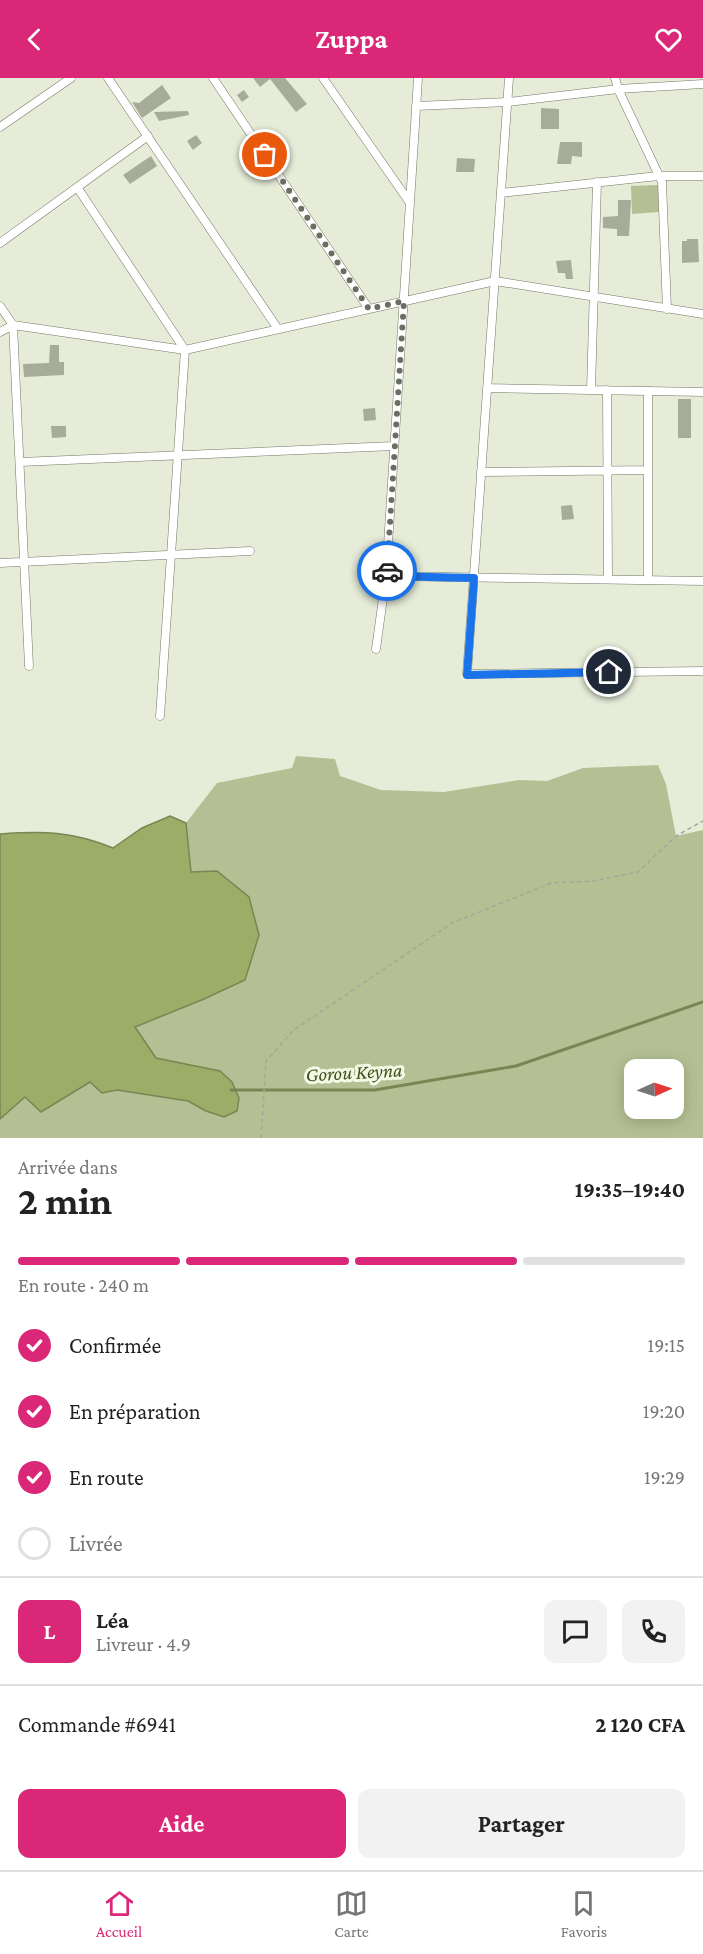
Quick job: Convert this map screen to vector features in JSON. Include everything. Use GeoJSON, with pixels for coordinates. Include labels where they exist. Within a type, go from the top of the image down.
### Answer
{"type":"FeatureCollection","features":[{"type":"Feature","properties":{"kind":"street"},"geometry":{"type":"LineString","coordinates":[[0,127],[71,78]]}},
{"type":"Feature","properties":{"kind":"street"},"geometry":{"type":"LineString","coordinates":[[108,78],[278,329]]}},
{"type":"Feature","properties":{"kind":"street"},"geometry":{"type":"LineString","coordinates":[[213,78],[369,309]]}},
{"type":"Feature","properties":{"kind":"street"},"geometry":{"type":"LineString","coordinates":[[323,78],[410,202]]}},
{"type":"Feature","properties":{"kind":"street"},"geometry":{"type":"LineString","coordinates":[[376,649],[386,576],[418,78]]}},
{"type":"Feature","properties":{"kind":"street"},"geometry":{"type":"LineString","coordinates":[[509,78],[467,675],[703,671]]}},
{"type":"Feature","properties":{"kind":"street"},"geometry":{"type":"LineString","coordinates":[[615,78],[618,90],[662,182],[667,309]]}},
{"type":"Feature","properties":{"kind":"street"},"geometry":{"type":"LineString","coordinates":[[416,106],[508,102],[618,90],[703,84]]}},
{"type":"Feature","properties":{"kind":"street"},"geometry":{"type":"LineString","coordinates":[[0,243],[147,136]]}},
{"type":"Feature","properties":{"kind":"street"},"geometry":{"type":"LineString","coordinates":[[501,193],[658,176],[703,176]]}},
{"type":"Feature","properties":{"kind":"street"},"geometry":{"type":"LineString","coordinates":[[591,390],[597,182]]}},
{"type":"Feature","properties":{"kind":"street"},"geometry":{"type":"LineString","coordinates":[[77,187],[185,350],[160,716]]}},
{"type":"Feature","properties":{"kind":"street"},"geometry":{"type":"LineString","coordinates":[[0,332],[13,325],[185,350],[495,281],[703,315]]}},
{"type":"Feature","properties":{"kind":"street"},"geometry":{"type":"LineString","coordinates":[[0,306],[13,325],[29,666]]}},
{"type":"Feature","properties":{"kind":"street"},"geometry":{"type":"LineString","coordinates":[[487,388],[703,392]]}},
{"type":"Feature","properties":{"kind":"street"},"geometry":{"type":"LineString","coordinates":[[607,390],[608,579]]}},
{"type":"Feature","properties":{"kind":"street"},"geometry":{"type":"LineString","coordinates":[[648,391],[648,580]]}},
{"type":"Feature","properties":{"kind":"street"},"geometry":{"type":"LineString","coordinates":[[20,462],[394,446]]}},
{"type":"Feature","properties":{"kind":"street"},"geometry":{"type":"LineString","coordinates":[[481,472],[648,470]]}},
{"type":"Feature","properties":{"kind":"street"},"geometry":{"type":"LineString","coordinates":[[0,563],[250,551]]}},
{"type":"Feature","properties":{"kind":"street"},"geometry":{"type":"LineString","coordinates":[[386,576],[703,581]]}},
{"type":"Feature","properties":{"kind":"path"},"geometry":{"type":"LineString","coordinates":[[261,1138],[266,1061],[294,1030],[452,923],[551,883],[593,881],[638,872],[676,836],[703,821]]}},
{"type":"Feature","properties":{"kind":"shaded area"},"geometry":{"type":"Polygon","coordinates":[[[658,185],[659,212],[632,214],[631,186],[658,185]]]}},
{"type":"Feature","properties":{"kind":"shaded area"},"geometry":{"type":"Polygon","coordinates":[[[296,756],[335,759],[340,776],[381,790],[444,792],[519,780],[547,781],[583,768],[658,765],[666,784],[676,836],[703,830],[703,1138],[0,1138],[0,1119],[25,1097],[41,1112],[90,1082],[102,1093],[117,1090],[188,1101],[206,1111],[220,1071],[156,1058],[135,1027],[245,980],[259,935],[191,872],[186,823],[217,783],[292,768],[296,756]]]}},
{"type":"Feature","properties":{"kind":"shaded area"},"geometry":{"type":"Polygon","coordinates":[[[170,816],[186,823],[191,872],[217,871],[249,897],[259,935],[245,980],[135,1027],[156,1058],[220,1071],[232,1082],[239,1098],[237,1111],[224,1117],[206,1111],[188,1101],[117,1090],[102,1093],[90,1082],[41,1112],[25,1097],[0,1119],[0,834],[71,835],[113,848],[142,828],[170,816]]]}},
{"type":"Feature","properties":{"kind":"building"},"geometry":{"type":"Polygon","coordinates":[[[253,78],[285,78],[307,104],[296,112],[270,79],[260,87],[253,78]]]}},
{"type":"Feature","properties":{"kind":"building"},"geometry":{"type":"Polygon","coordinates":[[[162,85],[171,98],[142,118],[132,102],[139,103],[162,85]]]}},
{"type":"Feature","properties":{"kind":"building"},"geometry":{"type":"Polygon","coordinates":[[[244,90],[249,97],[242,102],[237,95],[244,90]]]}},
{"type":"Feature","properties":{"kind":"building"},"geometry":{"type":"Polygon","coordinates":[[[541,108],[559,109],[559,129],[541,129],[541,108]]]}},
{"type":"Feature","properties":{"kind":"building"},"geometry":{"type":"Polygon","coordinates":[[[188,111],[189,115],[159,121],[154,112],[188,111]]]}},
{"type":"Feature","properties":{"kind":"building"},"geometry":{"type":"Polygon","coordinates":[[[196,135],[202,143],[193,150],[187,141],[196,135]]]}},
{"type":"Feature","properties":{"kind":"building"},"geometry":{"type":"Polygon","coordinates":[[[560,142],[582,142],[582,157],[572,156],[571,164],[557,164],[560,142]]]}},
{"type":"Feature","properties":{"kind":"building"},"geometry":{"type":"Polygon","coordinates":[[[151,156],[157,166],[130,184],[123,175],[151,156]]]}},
{"type":"Feature","properties":{"kind":"building"},"geometry":{"type":"Polygon","coordinates":[[[457,158],[475,159],[474,172],[456,172],[457,158]]]}},
{"type":"Feature","properties":{"kind":"building"},"geometry":{"type":"Polygon","coordinates":[[[618,200],[631,200],[629,236],[617,236],[617,229],[603,228],[603,217],[618,216],[618,200]]]}},
{"type":"Feature","properties":{"kind":"building"},"geometry":{"type":"Polygon","coordinates":[[[687,239],[698,239],[699,262],[682,263],[682,241],[687,241],[687,239]]]}},
{"type":"Feature","properties":{"kind":"building"},"geometry":{"type":"Polygon","coordinates":[[[571,260],[573,279],[566,279],[565,273],[558,273],[556,261],[571,260]]]}},
{"type":"Feature","properties":{"kind":"building"},"geometry":{"type":"Polygon","coordinates":[[[50,345],[59,345],[59,362],[64,362],[64,375],[24,377],[23,364],[49,363],[50,345]]]}},
{"type":"Feature","properties":{"kind":"building"},"geometry":{"type":"Polygon","coordinates":[[[678,399],[691,399],[691,438],[678,438],[678,399]]]}},
{"type":"Feature","properties":{"kind":"building"},"geometry":{"type":"Polygon","coordinates":[[[375,408],[376,420],[364,421],[363,409],[375,408]]]}},
{"type":"Feature","properties":{"kind":"building"},"geometry":{"type":"Polygon","coordinates":[[[51,426],[66,426],[66,437],[52,438],[51,426]]]}},
{"type":"Feature","properties":{"kind":"building"},"geometry":{"type":"Polygon","coordinates":[[[572,505],[574,519],[562,520],[561,506],[572,505]]]}},
{"type":"Feature","properties":{"kind":"waterway","name":"Gorou Keyna"},"geometry":{"type":"LineString","coordinates":[[231,1090],[375,1090],[516,1066],[703,1002]]}},
{"type":"Feature","properties":{"kind":"way so far"},"geometry":{"type":"LineString","coordinates":[[265,155],[369,309],[404,301],[387,571]]}},
{"type":"Feature","properties":{"kind":"route"},"geometry":{"type":"LineString","coordinates":[[387,571],[386,576],[474,578],[467,675],[609,672]]}}]}
